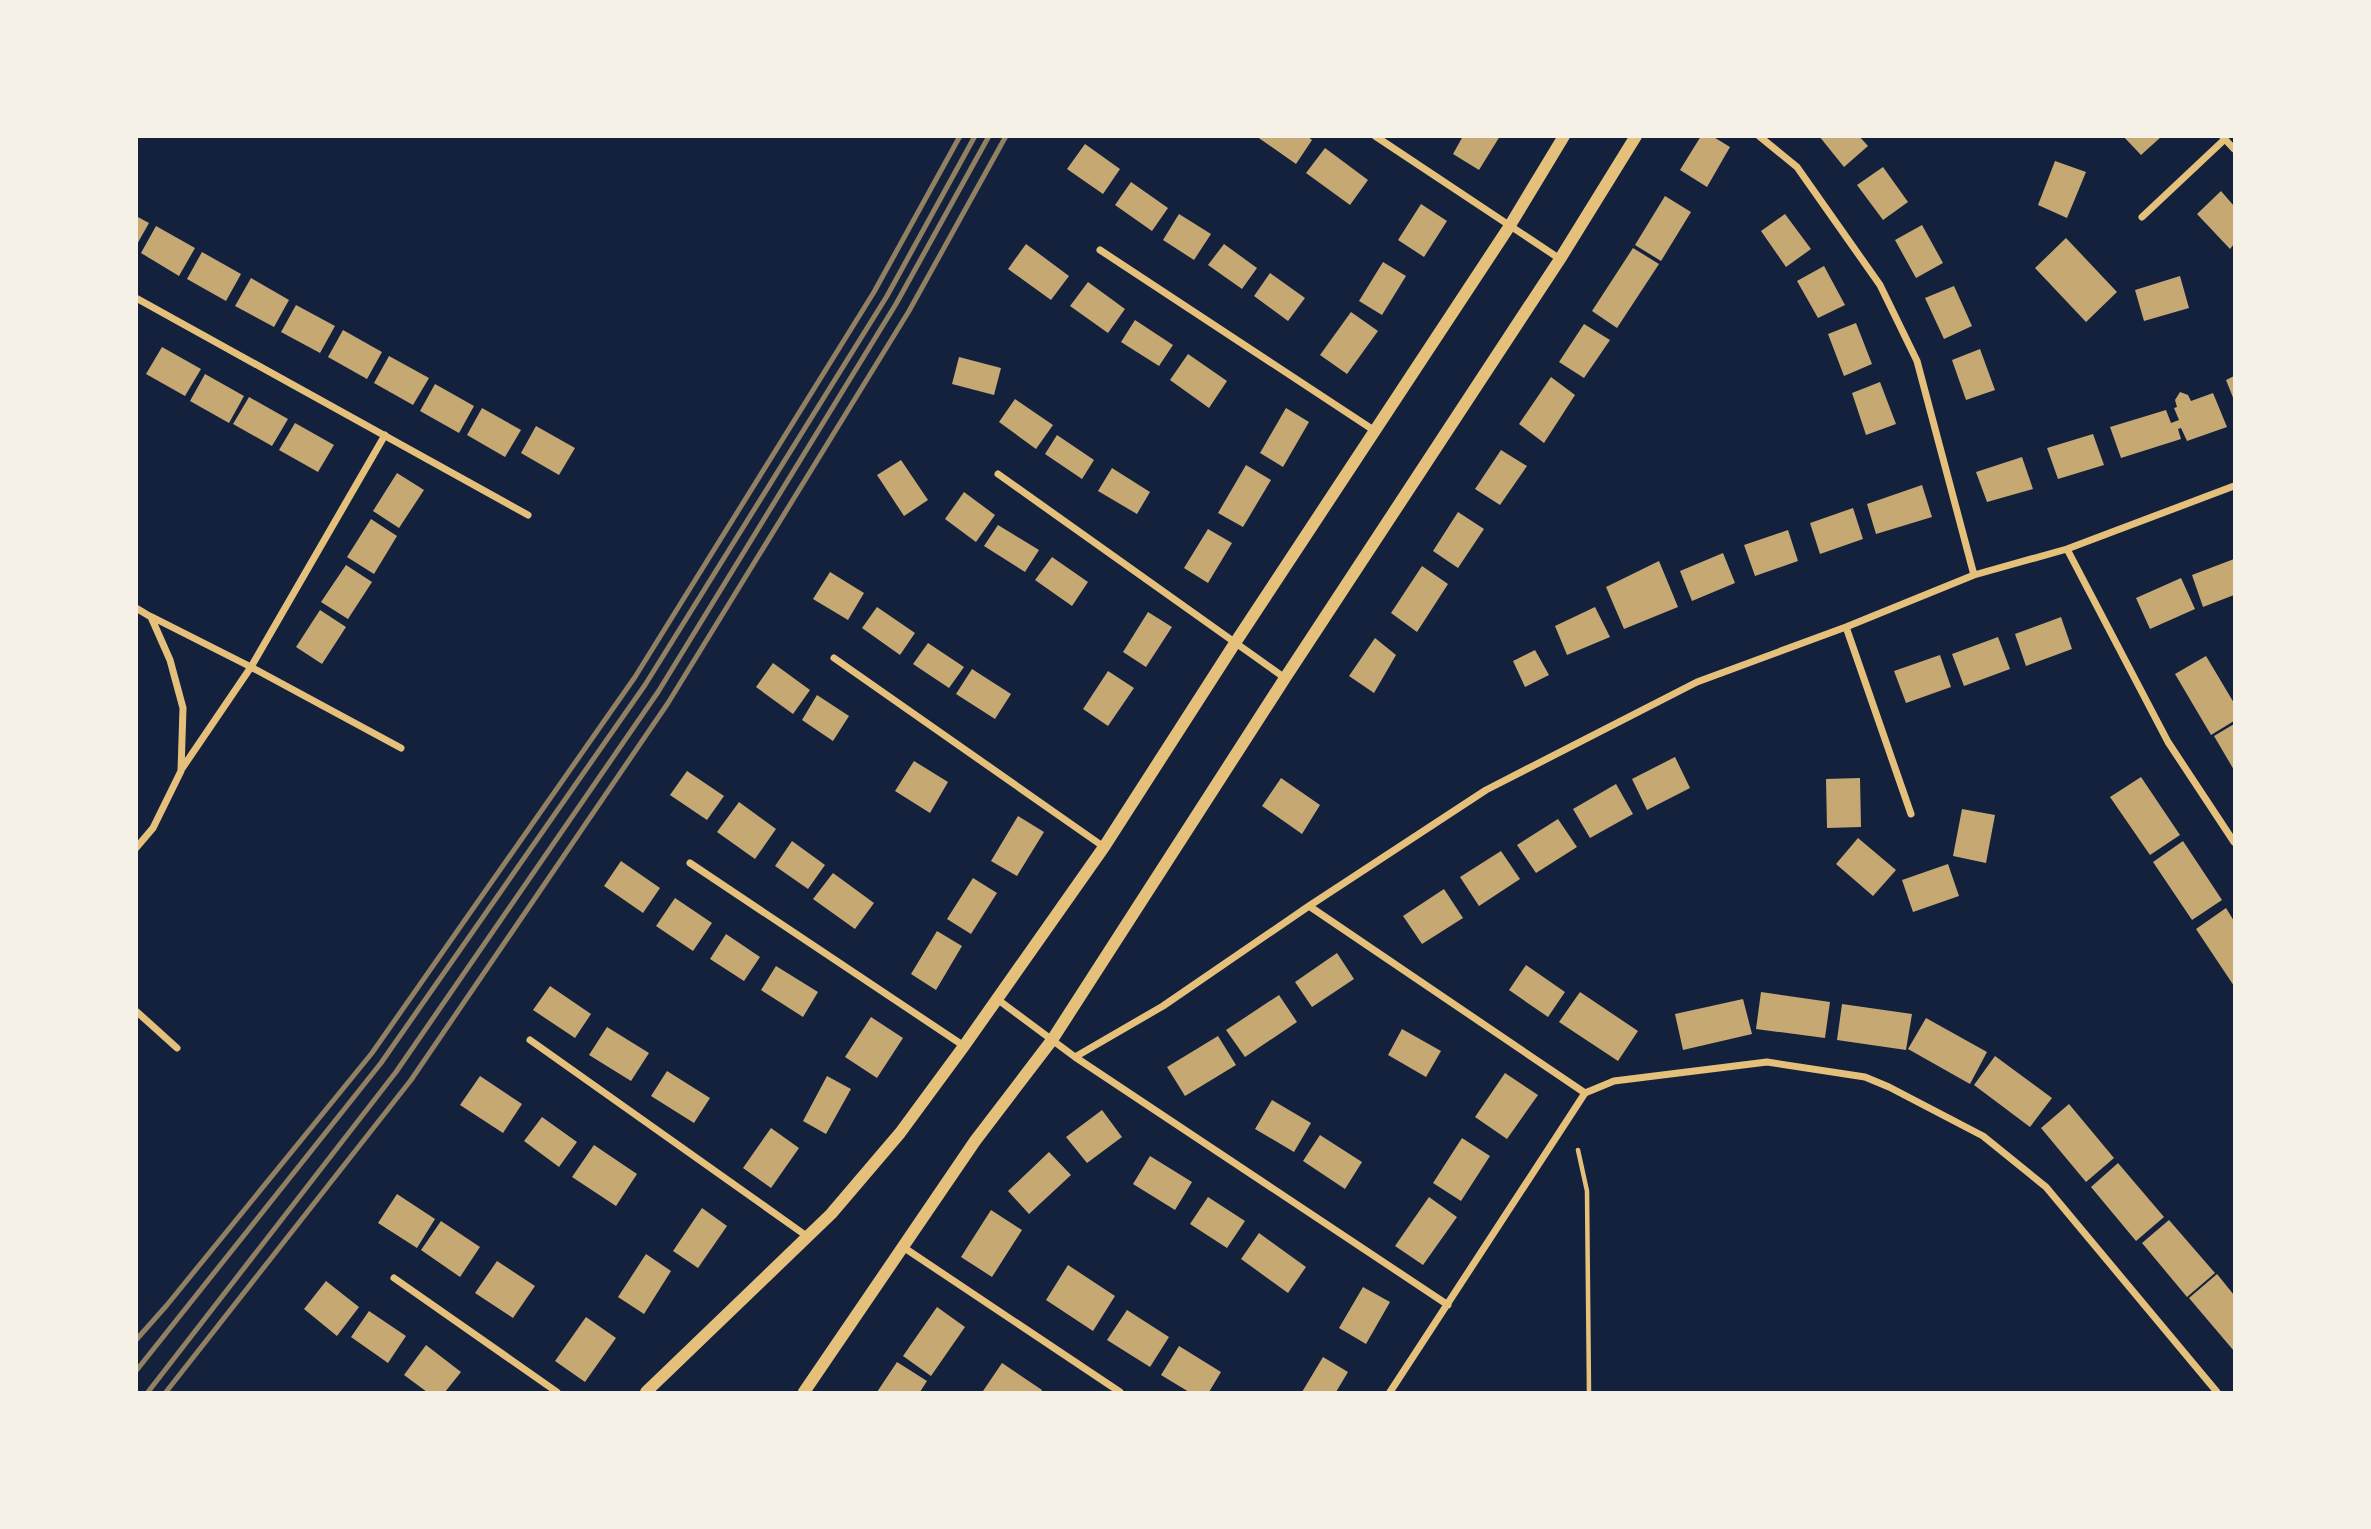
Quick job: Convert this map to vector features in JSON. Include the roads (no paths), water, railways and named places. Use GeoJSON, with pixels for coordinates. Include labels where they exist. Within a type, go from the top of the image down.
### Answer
{"type":"FeatureCollection","features":[{"type":"Feature","properties":{"kind":"street"},"geometry":{"type":"LineString","coordinates":[[1375,136],[1560,259]]}},
{"type":"Feature","properties":{"kind":"street"},"geometry":{"type":"LineString","coordinates":[[646,1392],[831,1214],[900,1133],[964,1046],[1104,847],[1509,227],[1564,136]]}},
{"type":"Feature","properties":{"kind":"street"},"geometry":{"type":"LineString","coordinates":[[804,1392],[975,1141],[1052,1040],[1560,259],[1636,136]]}},
{"type":"Feature","properties":{"kind":"street"},"geometry":{"type":"LineString","coordinates":[[1759,136],[1797,167],[1885,296],[1917,361],[1974,575]]}},
{"type":"Feature","properties":{"kind":"street"},"geometry":{"type":"LineString","coordinates":[[2142,216],[2224,138],[2235,149]]}},
{"type":"Feature","properties":{"kind":"street"},"geometry":{"type":"LineString","coordinates":[[1100,250],[1375,431]]}},
{"type":"Feature","properties":{"kind":"street"},"geometry":{"type":"LineString","coordinates":[[136,298],[527,514]]}},
{"type":"Feature","properties":{"kind":"street"},"geometry":{"type":"LineString","coordinates":[[136,848],[153,828],[181,771],[251,667],[384,435]]}},
{"type":"Feature","properties":{"kind":"street"},"geometry":{"type":"LineString","coordinates":[[998,474],[1285,678]]}},
{"type":"Feature","properties":{"kind":"street"},"geometry":{"type":"LineString","coordinates":[[1075,1057],[1163,1006],[1486,790],[1697,682],[1974,575],[2067,550],[2235,486]]}},
{"type":"Feature","properties":{"kind":"street"},"geometry":{"type":"LineString","coordinates":[[2067,550],[2168,742],[2235,842]]}},
{"type":"Feature","properties":{"kind":"street"},"geometry":{"type":"LineString","coordinates":[[136,608],[401,748]]}},
{"type":"Feature","properties":{"kind":"street"},"geometry":{"type":"LineString","coordinates":[[151,617],[170,660],[183,708],[181,771]]}},
{"type":"Feature","properties":{"kind":"street"},"geometry":{"type":"LineString","coordinates":[[1846,626],[1911,814]]}},
{"type":"Feature","properties":{"kind":"street"},"geometry":{"type":"LineString","coordinates":[[834,658],[1104,847]]}},
{"type":"Feature","properties":{"kind":"street"},"geometry":{"type":"LineString","coordinates":[[690,863],[964,1046]]}},
{"type":"Feature","properties":{"kind":"street"},"geometry":{"type":"LineString","coordinates":[[1309,906],[1585,1093]]}},
{"type":"Feature","properties":{"kind":"street"},"geometry":{"type":"LineString","coordinates":[[997,999],[1075,1057],[1448,1305]]}},
{"type":"Feature","properties":{"kind":"street"},"geometry":{"type":"LineString","coordinates":[[136,1011],[177,1048]]}},
{"type":"Feature","properties":{"kind":"street"},"geometry":{"type":"LineString","coordinates":[[530,1040],[808,1237]]}},
{"type":"Feature","properties":{"kind":"street"},"geometry":{"type":"LineString","coordinates":[[1390,1392],[1585,1093],[1614,1081],[1767,1062],[1865,1077],[1983,1136],[2046,1186],[2217,1392]]}},
{"type":"Feature","properties":{"kind":"street"},"geometry":{"type":"LineString","coordinates":[[903,1247],[1120,1392]]}},
{"type":"Feature","properties":{"kind":"street"},"geometry":{"type":"LineString","coordinates":[[394,1278],[557,1392]]}},
{"type":"Feature","properties":{"kind":"railway"},"geometry":{"type":"LineString","coordinates":[[136,1340],[372,1053],[635,677],[874,292],[960,136]]}},
{"type":"Feature","properties":{"kind":"railway"},"geometry":{"type":"LineString","coordinates":[[136,1371],[381,1063],[645,685],[887,296],[975,136]]}},
{"type":"Feature","properties":{"kind":"railway"},"geometry":{"type":"LineString","coordinates":[[148,1392],[396,1072],[658,692],[896,304],[989,136]]}},
{"type":"Feature","properties":{"kind":"railway"},"geometry":{"type":"LineString","coordinates":[[166,1392],[411,1080],[668,703],[909,311],[1006,136]]}}]}
